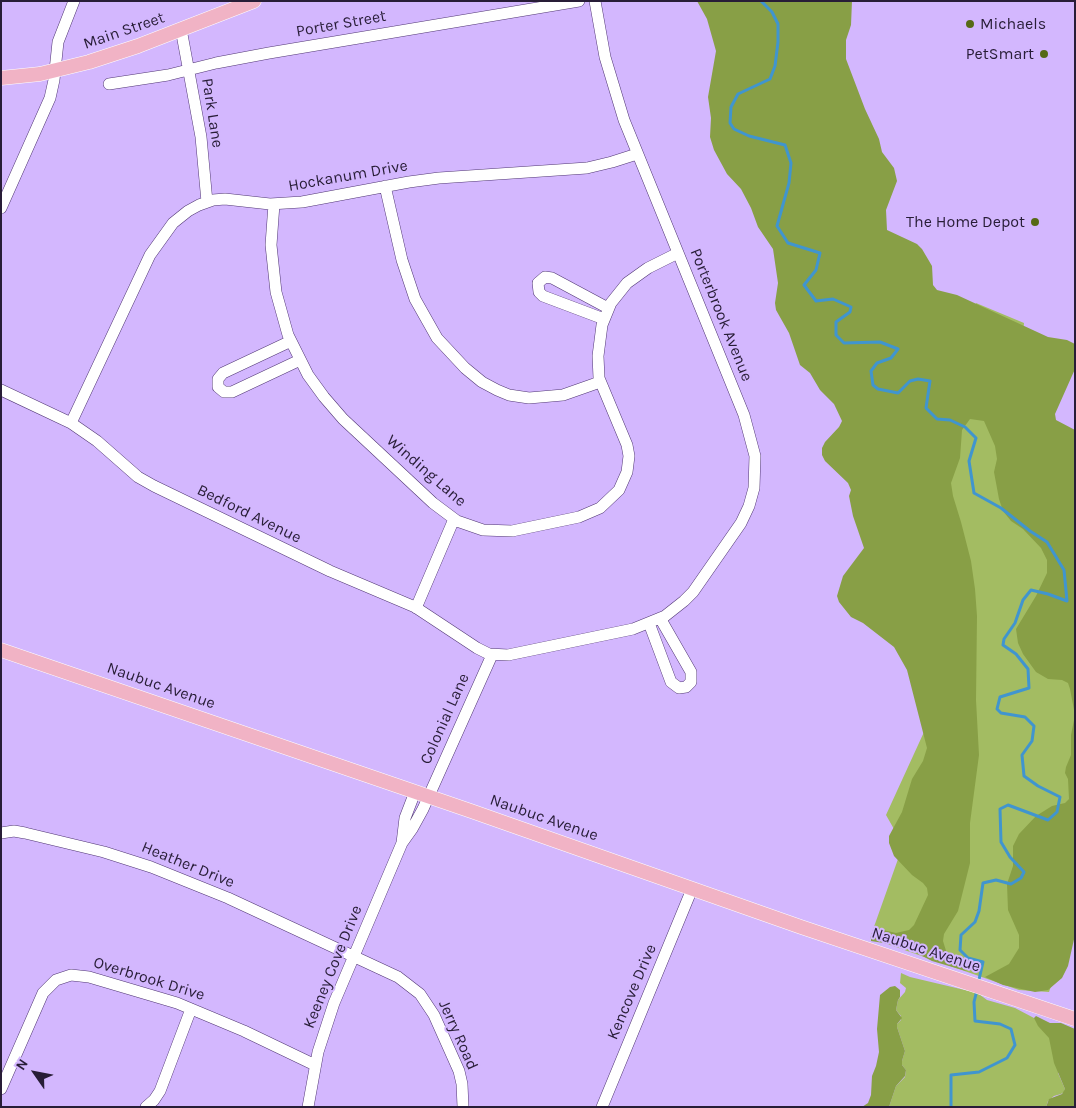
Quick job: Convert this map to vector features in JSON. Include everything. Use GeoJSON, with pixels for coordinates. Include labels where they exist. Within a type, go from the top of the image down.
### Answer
{"type":"FeatureCollection","features":[{"type":"Feature","properties":{"kind":"main road","name":"Main Street"},"geometry":{"type":"LineString","coordinates":[[1,78],[55,71],[114,55],[254,1]]}},
{"type":"Feature","properties":{"kind":"main road","name":"Naubuc Avenue"},"geometry":{"type":"LineString","coordinates":[[1,650],[692,889],[1074,1017]]}},
{"type":"Feature","properties":{"kind":"street"},"geometry":{"type":"LineString","coordinates":[[1,208],[45,111],[52,89],[58,42],[74,1]]}},
{"type":"Feature","properties":{"kind":"street","name":"Porter Street"},"geometry":{"type":"LineString","coordinates":[[110,84],[168,75],[216,63],[269,53],[579,1]]}},
{"type":"Feature","properties":{"kind":"street","name":"Porterbrook Avenue"},"geometry":{"type":"LineString","coordinates":[[492,655],[508,655],[633,629],[660,618],[675,609],[693,592],[735,534],[751,500],[756,470],[755,451],[746,421],[624,120],[602,44],[595,1]]}},
{"type":"Feature","properties":{"kind":"street","name":"Park Lane"},"geometry":{"type":"LineString","coordinates":[[182,29],[201,137],[206,202]]}},
{"type":"Feature","properties":{"kind":"street","name":"Hockanum Drive"},"geometry":{"type":"LineString","coordinates":[[71,423],[139,275],[152,251],[163,235],[181,216],[193,208],[206,202],[225,199],[274,204],[312,201],[385,186],[457,176],[587,168],[637,154]]}},
{"type":"Feature","properties":{"kind":"street"},"geometry":{"type":"LineString","coordinates":[[385,186],[400,254],[412,293],[437,338],[465,368],[482,382],[497,390],[529,398],[560,396],[600,382]]}},
{"type":"Feature","properties":{"kind":"street","name":"Winding Lane"},"geometry":{"type":"LineString","coordinates":[[274,204],[271,237],[272,272],[278,303],[291,342],[320,392],[343,419],[433,503],[454,519],[478,530],[512,531],[582,516],[611,499],[624,482],[629,456],[627,446],[600,382],[598,356],[606,313],[618,293],[631,280],[648,268],[678,253]]}},
{"type":"Feature","properties":{"kind":"street"},"geometry":{"type":"LineString","coordinates":[[545,277],[552,278],[606,313],[544,296],[538,290],[538,283],[545,277]]}},
{"type":"Feature","properties":{"kind":"street"},"geometry":{"type":"LineString","coordinates":[[291,342],[223,373],[218,379],[218,387],[224,392],[232,392],[300,360]]}},
{"type":"Feature","properties":{"kind":"street","name":"Bedford Avenue"},"geometry":{"type":"LineString","coordinates":[[1,390],[71,423],[105,448],[133,473],[154,486],[330,571],[416,608],[482,652],[492,655]]}},
{"type":"Feature","properties":{"kind":"street"},"geometry":{"type":"LineString","coordinates":[[416,608],[454,519]]}},
{"type":"Feature","properties":{"kind":"street"},"geometry":{"type":"LineString","coordinates":[[649,623],[671,682],[679,688],[686,687],[691,682],[691,672],[660,618]]}},
{"type":"Feature","properties":{"kind":"street","name":"Colonial Lane"},"geometry":{"type":"LineString","coordinates":[[428,797],[492,655]]}},
{"type":"Feature","properties":{"kind":"street","name":"Keeney Cove Drive"},"geometry":{"type":"LineString","coordinates":[[402,843],[405,818],[415,792]]}},
{"type":"Feature","properties":{"kind":"street","name":"Keeney Cove Drive"},"geometry":{"type":"LineString","coordinates":[[308,1107],[315,1065],[330,1015],[402,843],[416,822],[428,797]]}},
{"type":"Feature","properties":{"kind":"street","name":"Heather Drive"},"geometry":{"type":"LineString","coordinates":[[1,833],[23,832],[104,852],[152,867],[221,895],[354,956]]}},
{"type":"Feature","properties":{"kind":"street","name":"Kencove Drive"},"geometry":{"type":"LineString","coordinates":[[602,1107],[692,889]]}},
{"type":"Feature","properties":{"kind":"street","name":"Jerry Road"},"geometry":{"type":"LineString","coordinates":[[354,956],[401,978],[426,1001],[457,1067],[462,1084],[463,1107]]}},
{"type":"Feature","properties":{"kind":"street","name":"Overbrook Drive"},"geometry":{"type":"LineString","coordinates":[[1,1089],[41,996],[48,986],[60,978],[75,974],[163,998],[259,1037],[315,1065]]}},
{"type":"Feature","properties":{"kind":"street"},"geometry":{"type":"LineString","coordinates":[[146,1107],[160,1092],[191,1009]]}},
{"type":"Feature","properties":{"kind":"green space"},"geometry":{"type":"Polygon","coordinates":[[[697,1],[852,1],[851,25],[846,40],[846,59],[865,109],[879,139],[882,152],[894,168],[897,181],[886,210],[887,230],[917,244],[922,249],[932,266],[933,285],[937,290],[957,295],[1048,337],[1067,340],[1075,344],[1075,369],[1055,414],[1056,420],[1075,430],[1075,715],[1068,683],[1062,680],[1048,679],[1036,672],[1023,654],[1018,643],[1016,629],[1036,596],[1047,573],[1047,560],[1041,548],[1023,529],[1011,521],[1003,511],[994,472],[997,459],[995,446],[984,421],[970,419],[962,430],[960,458],[951,483],[971,561],[975,589],[977,616],[976,700],[979,755],[970,823],[970,863],[958,911],[944,934],[943,941],[947,954],[958,961],[966,971],[932,961],[903,946],[871,941],[871,934],[876,930],[896,933],[909,930],[914,925],[928,895],[927,888],[923,883],[912,875],[894,856],[889,843],[889,836],[902,812],[912,779],[923,761],[927,748],[907,670],[894,647],[863,623],[851,617],[839,602],[837,596],[843,576],[864,548],[853,516],[849,496],[851,490],[848,483],[825,461],[822,455],[822,448],[825,442],[842,421],[834,404],[820,390],[810,373],[800,365],[789,333],[776,310],[775,303],[778,283],[773,249],[758,227],[741,189],[727,174],[714,150],[710,137],[711,118],[708,97],[716,51],[707,19],[697,1]]]}},
{"type":"Feature","properties":{"kind":"green space"},"geometry":{"type":"Polygon","coordinates":[[[976,303],[1024,323],[1020,367],[1075,505],[1075,918],[1049,992],[1019,990],[870,938],[903,845],[886,815],[924,732],[894,607],[870,557],[976,303]]]}},
{"type":"Feature","properties":{"kind":"green space"},"geometry":{"type":"Polygon","coordinates":[[[1075,715],[1075,935],[1068,966],[1062,978],[1048,990],[1035,992],[1003,985],[985,977],[1009,964],[1019,948],[1019,935],[1008,910],[1007,884],[1013,866],[1013,846],[1019,834],[1036,816],[1052,806],[1065,803],[1069,799],[1068,779],[1065,773],[1071,755],[1071,735],[1075,715]]]}},
{"type":"Feature","properties":{"kind":"green space"},"geometry":{"type":"Polygon","coordinates":[[[901,973],[910,977],[969,991],[972,989],[987,1000],[1015,1008],[1034,1018],[1075,1032],[1058,1073],[1065,1089],[1064,1092],[1048,1101],[1046,1107],[889,1107],[896,1086],[905,1077],[906,1070],[902,1065],[905,1051],[897,1027],[901,1016],[896,1010],[898,1000],[906,988],[900,983],[901,973]]]}},
{"type":"Feature","properties":{"kind":"green space"},"geometry":{"type":"Polygon","coordinates":[[[895,986],[900,990],[896,1010],[902,1018],[897,1027],[905,1051],[902,1065],[906,1070],[905,1076],[896,1086],[889,1107],[862,1107],[868,1103],[871,1095],[872,1076],[879,1052],[877,1029],[880,995],[890,987],[895,986]]]}},
{"type":"Feature","properties":{"kind":"green space"},"geometry":{"type":"Polygon","coordinates":[[[1036,1016],[1050,1023],[1061,1023],[1075,1029],[1075,1107],[1046,1107],[1049,1099],[1062,1094],[1065,1089],[1054,1063],[1049,1038],[1038,1026],[1034,1018],[1036,1016]]]}},
{"type":"Feature","properties":{"kind":"waterway"},"geometry":{"type":"LineString","coordinates":[[761,1],[772,12],[778,24],[775,66],[770,79],[738,94],[731,107],[730,123],[734,129],[749,136],[785,145],[791,163],[789,183],[777,226],[788,243],[820,253],[816,270],[804,285],[816,301],[833,299],[851,307],[850,312],[836,322],[836,335],[844,343],[880,342],[898,349],[891,358],[877,363],[871,371],[873,385],[878,389],[898,393],[910,381],[918,379],[930,381],[926,408],[937,419],[950,420],[965,427],[976,438],[969,461],[974,493],[1001,508],[1047,542],[1064,570],[1067,601],[1031,590],[1023,600],[1015,623],[1004,639],[1003,645],[1016,654],[1028,669],[1029,688],[1000,697],[997,709],[1001,713],[1025,717],[1034,726],[1032,741],[1022,755],[1024,776],[1038,786],[1060,797],[1057,812],[1048,820],[1008,805],[1000,809],[1001,842],[1010,857],[1024,872],[1021,878],[1011,884],[996,880],[983,883],[979,911],[975,922],[961,935],[960,950],[968,958],[983,962],[978,984]]}},
{"type":"Feature","properties":{"kind":"waterway"},"geometry":{"type":"LineString","coordinates":[[951,1107],[951,1075],[979,1072],[1007,1058],[1015,1045],[1011,1029],[1000,1024],[975,1021],[974,1002],[977,990]]}},
{"type":"Feature","properties":{"kind":"place","name":"Michaels"},"geometry":{"type":"Point","coordinates":[970,24]}},
{"type":"Feature","properties":{"kind":"place","name":"PetSmart"},"geometry":{"type":"Point","coordinates":[1044,54]}},
{"type":"Feature","properties":{"kind":"place","name":"The Home Depot"},"geometry":{"type":"Point","coordinates":[1035,222]}}]}
